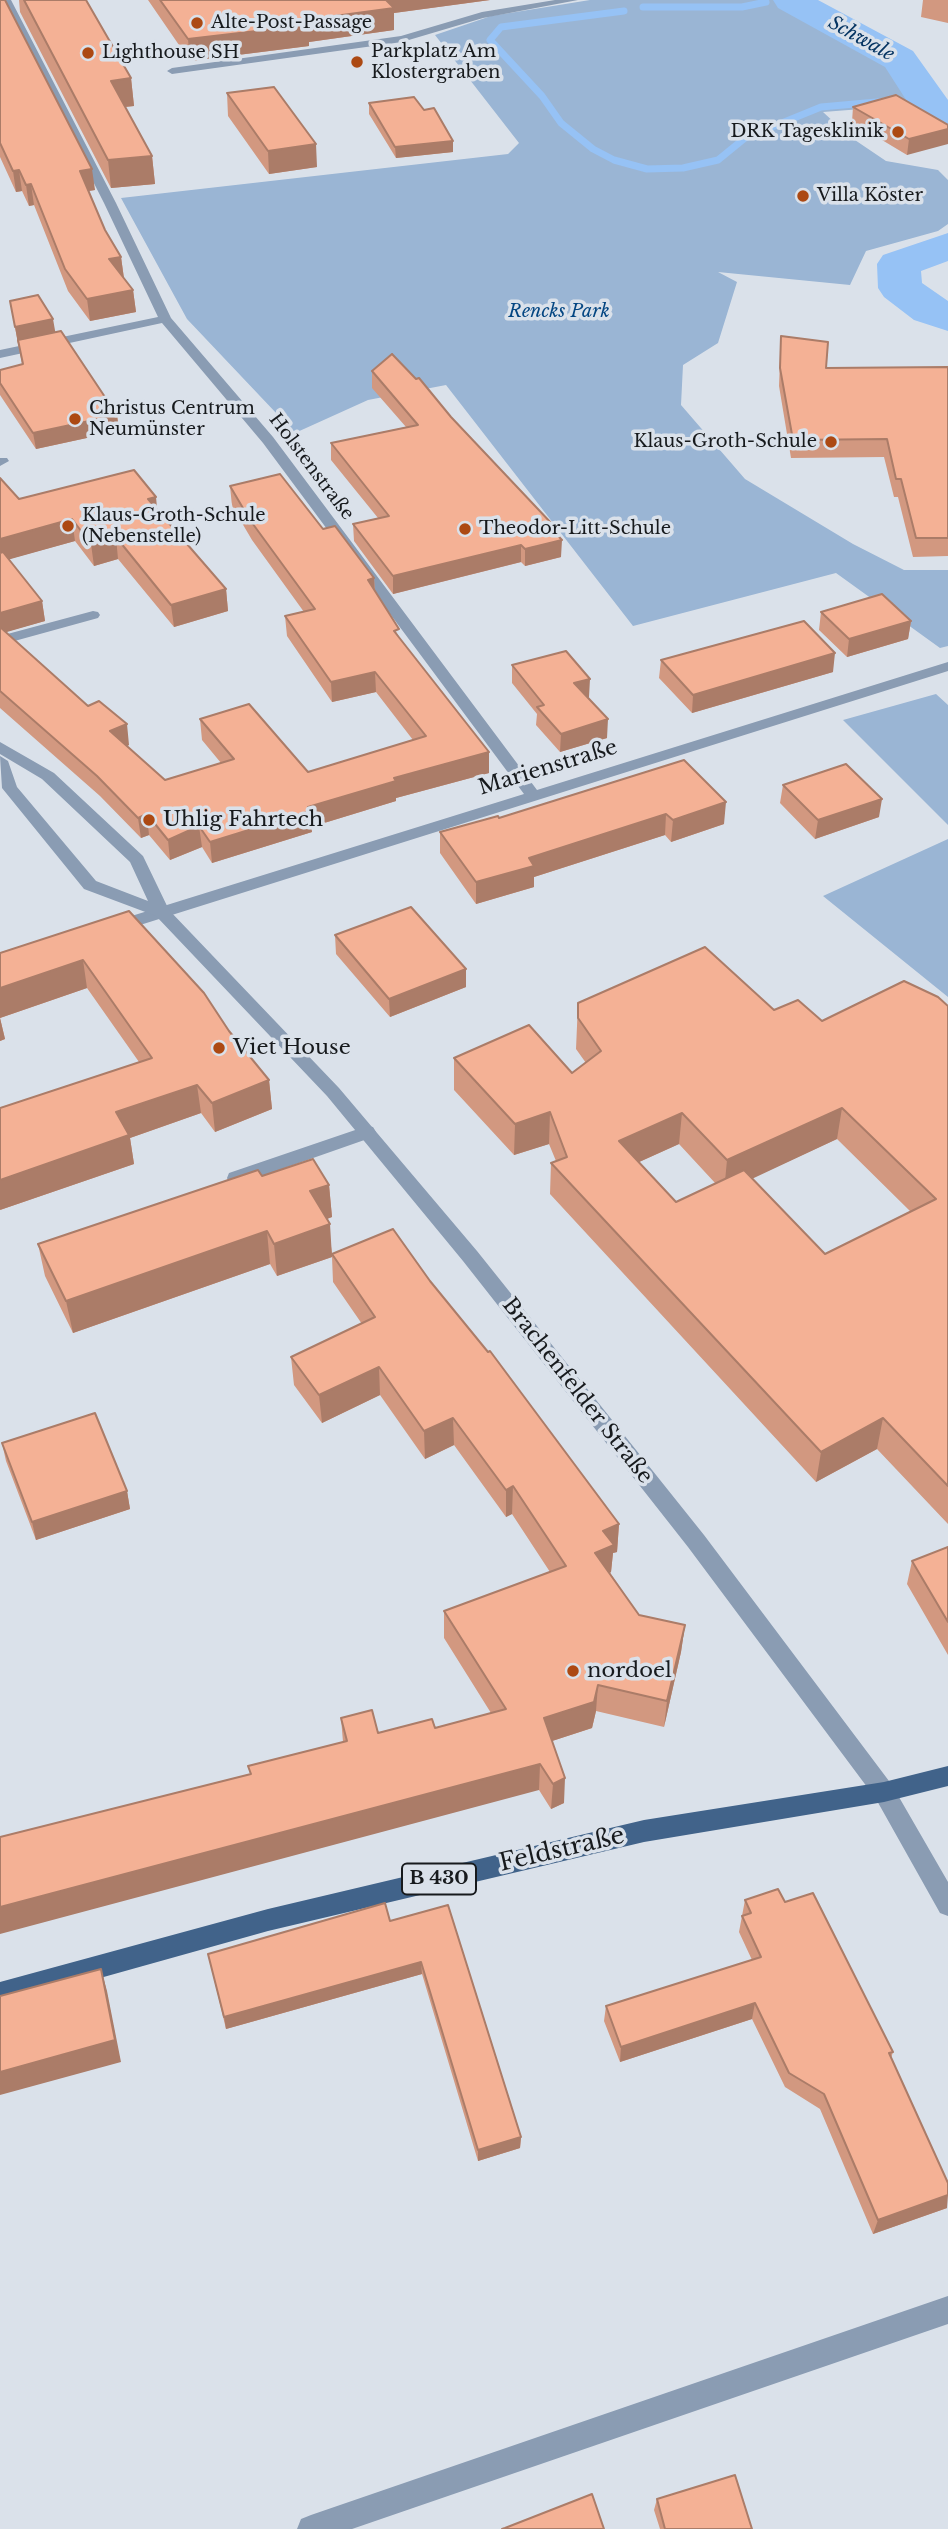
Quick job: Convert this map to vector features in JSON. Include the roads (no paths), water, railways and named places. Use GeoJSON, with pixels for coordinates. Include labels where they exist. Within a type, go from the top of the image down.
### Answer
{"type":"FeatureCollection","features":[{"type":"Feature","properties":{"kind":"main road","name":"B 430"},"geometry":{"type":"LineString","coordinates":[[884,1792],[948,1776]]}},
{"type":"Feature","properties":{"kind":"main road","name":"Feldstraße"},"geometry":{"type":"LineString","coordinates":[[0,1994],[268,1920],[644,1831],[884,1792]]}},
{"type":"Feature","properties":{"kind":"street","name":"Holstenstraße"},"geometry":{"type":"LineString","coordinates":[[6,0],[110,202],[165,319],[268,440],[533,795]]}},
{"type":"Feature","properties":{"kind":"street"},"geometry":{"type":"LineString","coordinates":[[172,71],[401,39],[482,15],[573,0]]}},
{"type":"Feature","properties":{"kind":"street"},"geometry":{"type":"LineString","coordinates":[[0,354],[165,319]]}},
{"type":"Feature","properties":{"kind":"street"},"geometry":{"type":"LineString","coordinates":[[0,641],[93,615]]}},
{"type":"Feature","properties":{"kind":"street","name":"Marienstraße"},"geometry":{"type":"LineString","coordinates":[[99,931],[948,666]]}},
{"type":"Feature","properties":{"kind":"street","name":"Brachenfelder Straße"},"geometry":{"type":"LineString","coordinates":[[0,747],[48,776],[137,860],[162,912],[333,1092],[367,1132],[600,1419],[884,1792],[948,1905]]}},
{"type":"Feature","properties":{"kind":"street","name":"Brachenfelder Straße"},"geometry":{"type":"LineString","coordinates":[[0,761],[10,788],[90,885],[162,912]]}},
{"type":"Feature","properties":{"kind":"street"},"geometry":{"type":"LineString","coordinates":[[222,1183],[367,1132]]}},
{"type":"Feature","properties":{"kind":"street"},"geometry":{"type":"LineString","coordinates":[[312,2529],[948,2310]]}},
{"type":"Feature","properties":{"kind":"waterway","name":"Schwale"},"geometry":{"type":"LineString","coordinates":[[791,0],[899,59],[924,98],[944,120],[948,120]]}},
{"type":"Feature","properties":{"kind":"waterway"},"geometry":{"type":"LineString","coordinates":[[643,7],[742,7],[766,2]]}},
{"type":"Feature","properties":{"kind":"waterway"},"geometry":{"type":"LineString","coordinates":[[624,11],[501,27],[490,40],[542,96],[561,123],[593,149],[614,160],[647,169],[683,168],[718,160],[745,138],[821,107],[888,101]]}},
{"type":"Feature","properties":{"kind":"waterway","name":"Schwale"},"geometry":{"type":"LineString","coordinates":[[948,246],[899,264],[900,288],[930,310],[948,317]]}},
{"type":"Feature","properties":{"kind":"place","name":"Alte-Post-Passage"},"geometry":{"type":"Point","coordinates":[197,23]}},
{"type":"Feature","properties":{"kind":"place","name":"Lighthouse SH"},"geometry":{"type":"Point","coordinates":[88,53]}},
{"type":"Feature","properties":{"kind":"place","name":"Parkplatz Am Klostergraben"},"geometry":{"type":"Point","coordinates":[357,62]}},
{"type":"Feature","properties":{"kind":"place","name":"DRK Tagesklinik"},"geometry":{"type":"Point","coordinates":[898,132]}},
{"type":"Feature","properties":{"kind":"place","name":"Villa Köster"},"geometry":{"type":"Point","coordinates":[803,196]}},
{"type":"Feature","properties":{"kind":"place","name":"Christus Centrum Neumünster"},"geometry":{"type":"Point","coordinates":[75,419]}},
{"type":"Feature","properties":{"kind":"place","name":"Klaus-Groth-Schule"},"geometry":{"type":"Point","coordinates":[831,442]}},
{"type":"Feature","properties":{"kind":"place","name":"Klaus-Groth-Schule (Nebenstelle)"},"geometry":{"type":"Point","coordinates":[68,526]}},
{"type":"Feature","properties":{"kind":"place","name":"Theodor-Litt-Schule"},"geometry":{"type":"Point","coordinates":[465,529]}},
{"type":"Feature","properties":{"kind":"place","name":"Uhlig Fahrtech"},"geometry":{"type":"Point","coordinates":[149,820]}},
{"type":"Feature","properties":{"kind":"place","name":"Viet House"},"geometry":{"type":"Point","coordinates":[219,1048]}},
{"type":"Feature","properties":{"kind":"place","name":"nordoel"},"geometry":{"type":"Point","coordinates":[573,1671]}},
{"type":"Feature","properties":{"kind":"park label","name":"Rencks Park"},"geometry":{"type":"Point","coordinates":[559,312]}}]}
